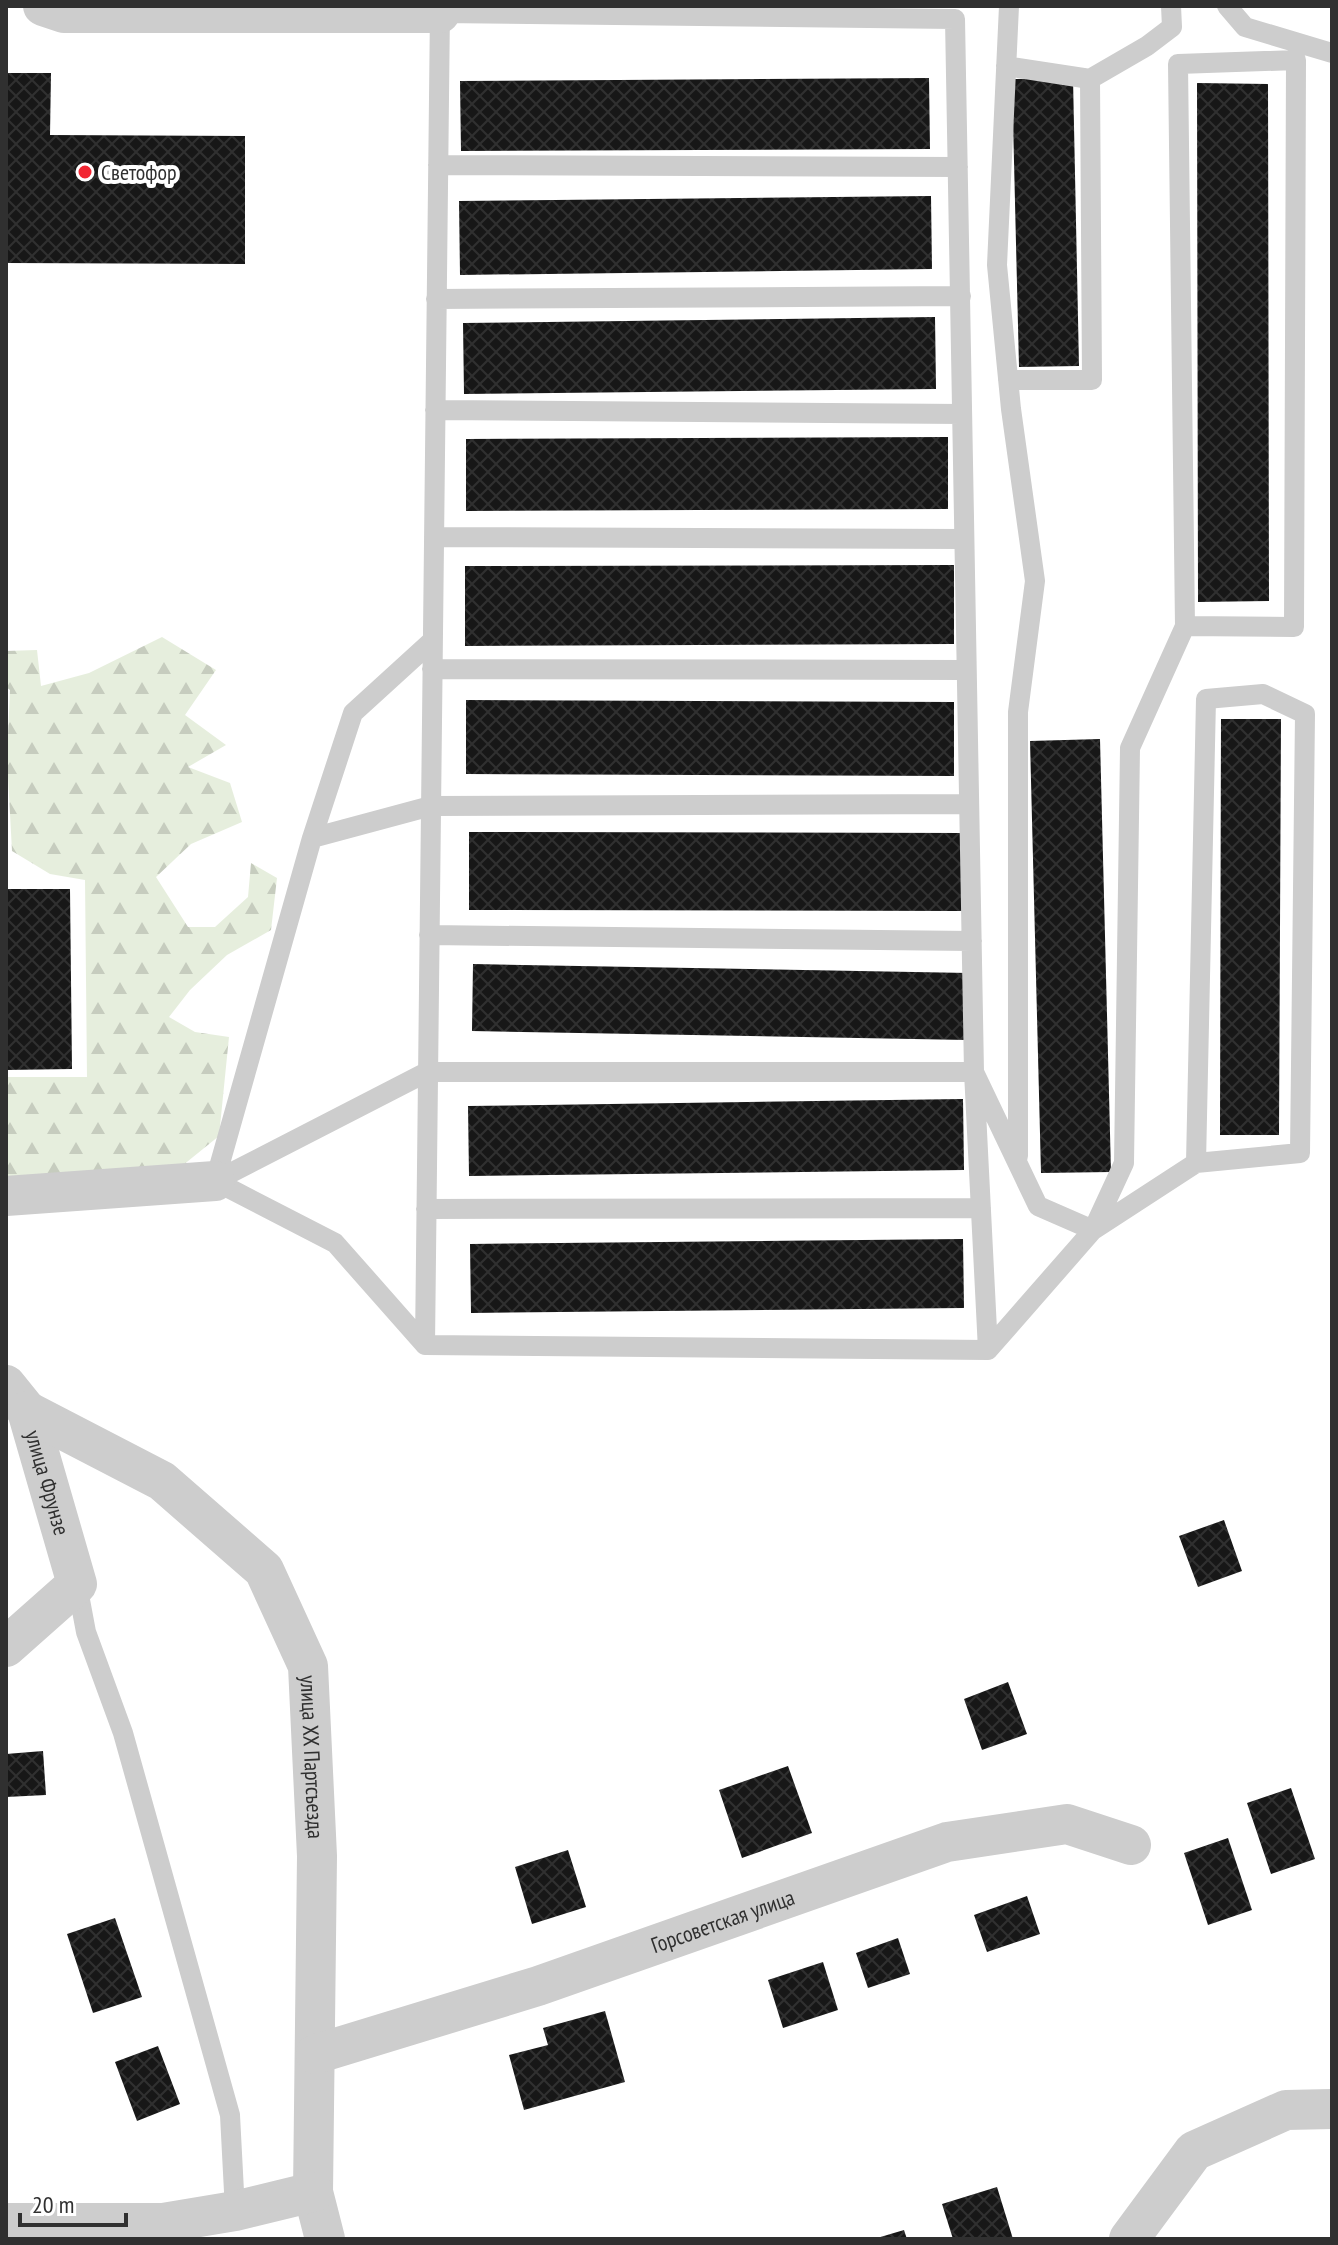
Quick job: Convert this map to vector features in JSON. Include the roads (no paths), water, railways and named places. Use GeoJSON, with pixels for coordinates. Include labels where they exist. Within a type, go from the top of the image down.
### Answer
{"type":"FeatureCollection","features":[{"type":"Feature","properties":{"kind":"street"},"geometry":{"type":"LineString","coordinates":[[43,6],[64,13],[440,9]]}},
{"type":"Feature","properties":{"kind":"street"},"geometry":{"type":"LineString","coordinates":[[6,1196],[215,1181]]}},
{"type":"Feature","properties":{"kind":"street","name":"улица Фрунзе"},"geometry":{"type":"LineString","coordinates":[[13,1405],[77,1584]]}},
{"type":"Feature","properties":{"kind":"street","name":"улица XX Партсъезда"},"geometry":{"type":"LineString","coordinates":[[13,1405],[162,1481],[264,1570],[308,1666],[317,1856],[313,2192],[325,2239]]}},
{"type":"Feature","properties":{"kind":"street"},"geometry":{"type":"LineString","coordinates":[[6,1647],[77,1584]]}},
{"type":"Feature","properties":{"kind":"street","name":"Горсоветская улица"},"geometry":{"type":"LineString","coordinates":[[316,2054],[538,1986],[947,1842],[1067,1824],[1131,1845]]}},
{"type":"Feature","properties":{"kind":"street"},"geometry":{"type":"LineString","coordinates":[[1129,2239],[1194,2151],[1286,2110],[1332,2109]]}},
{"type":"Feature","properties":{"kind":"street"},"geometry":{"type":"LineString","coordinates":[[6,2223],[163,2223],[235,2211],[313,2192]]}},
{"type":"Feature","properties":{"kind":"lane"},"geometry":{"type":"LineString","coordinates":[[1009,6],[997,265],[1008,380],[1035,581],[1018,712],[1018,1164]]}},
{"type":"Feature","properties":{"kind":"lane"},"geometry":{"type":"LineString","coordinates":[[1006,66],[1090,79],[1147,46],[1172,27],[1171,6]]}},
{"type":"Feature","properties":{"kind":"lane"},"geometry":{"type":"LineString","coordinates":[[1227,6],[1245,27],[1332,53]]}},
{"type":"Feature","properties":{"kind":"lane"},"geometry":{"type":"LineString","coordinates":[[425,1345],[440,9],[955,19],[974,1072],[988,1350]]}},
{"type":"Feature","properties":{"kind":"lane"},"geometry":{"type":"LineString","coordinates":[[1093,1230],[1124,1163],[1130,748],[1185,626],[1178,64],[1296,60],[1294,627],[1185,626]]}},
{"type":"Feature","properties":{"kind":"lane"},"geometry":{"type":"LineString","coordinates":[[1008,380],[1092,380],[1090,79]]}},
{"type":"Feature","properties":{"kind":"lane"},"geometry":{"type":"LineString","coordinates":[[438,165],[958,167]]}},
{"type":"Feature","properties":{"kind":"lane"},"geometry":{"type":"LineString","coordinates":[[436,299],[961,296]]}},
{"type":"Feature","properties":{"kind":"lane"},"geometry":{"type":"LineString","coordinates":[[435,410],[962,414]]}},
{"type":"Feature","properties":{"kind":"lane"},"geometry":{"type":"LineString","coordinates":[[434,537],[964,539]]}},
{"type":"Feature","properties":{"kind":"lane"},"geometry":{"type":"LineString","coordinates":[[215,1181],[312,838],[353,713],[432,641]]}},
{"type":"Feature","properties":{"kind":"lane"},"geometry":{"type":"LineString","coordinates":[[432,669],[966,670]]}},
{"type":"Feature","properties":{"kind":"lane"},"geometry":{"type":"LineString","coordinates":[[215,1181],[335,1243],[425,1345],[988,1350],[1093,1230],[1196,1163],[1300,1153],[1305,714],[1263,694],[1206,699],[1196,1163]]}},
{"type":"Feature","properties":{"kind":"lane"},"geometry":{"type":"LineString","coordinates":[[312,838],[431,806],[969,804]]}},
{"type":"Feature","properties":{"kind":"lane"},"geometry":{"type":"LineString","coordinates":[[429,935],[972,941]]}},
{"type":"Feature","properties":{"kind":"lane"},"geometry":{"type":"LineString","coordinates":[[215,1181],[427,1072],[974,1072]]}},
{"type":"Feature","properties":{"kind":"lane"},"geometry":{"type":"LineString","coordinates":[[974,1072],[1038,1206],[1093,1230]]}},
{"type":"Feature","properties":{"kind":"lane"},"geometry":{"type":"LineString","coordinates":[[426,1209],[981,1208]]}},
{"type":"Feature","properties":{"kind":"lane"},"geometry":{"type":"LineString","coordinates":[[77,1584],[86,1632],[123,1733],[230,2115],[235,2211]]}},
{"type":"Feature","properties":{"kind":"place","name":"Светофор"},"geometry":{"type":"Point","coordinates":[85,172]}}]}
